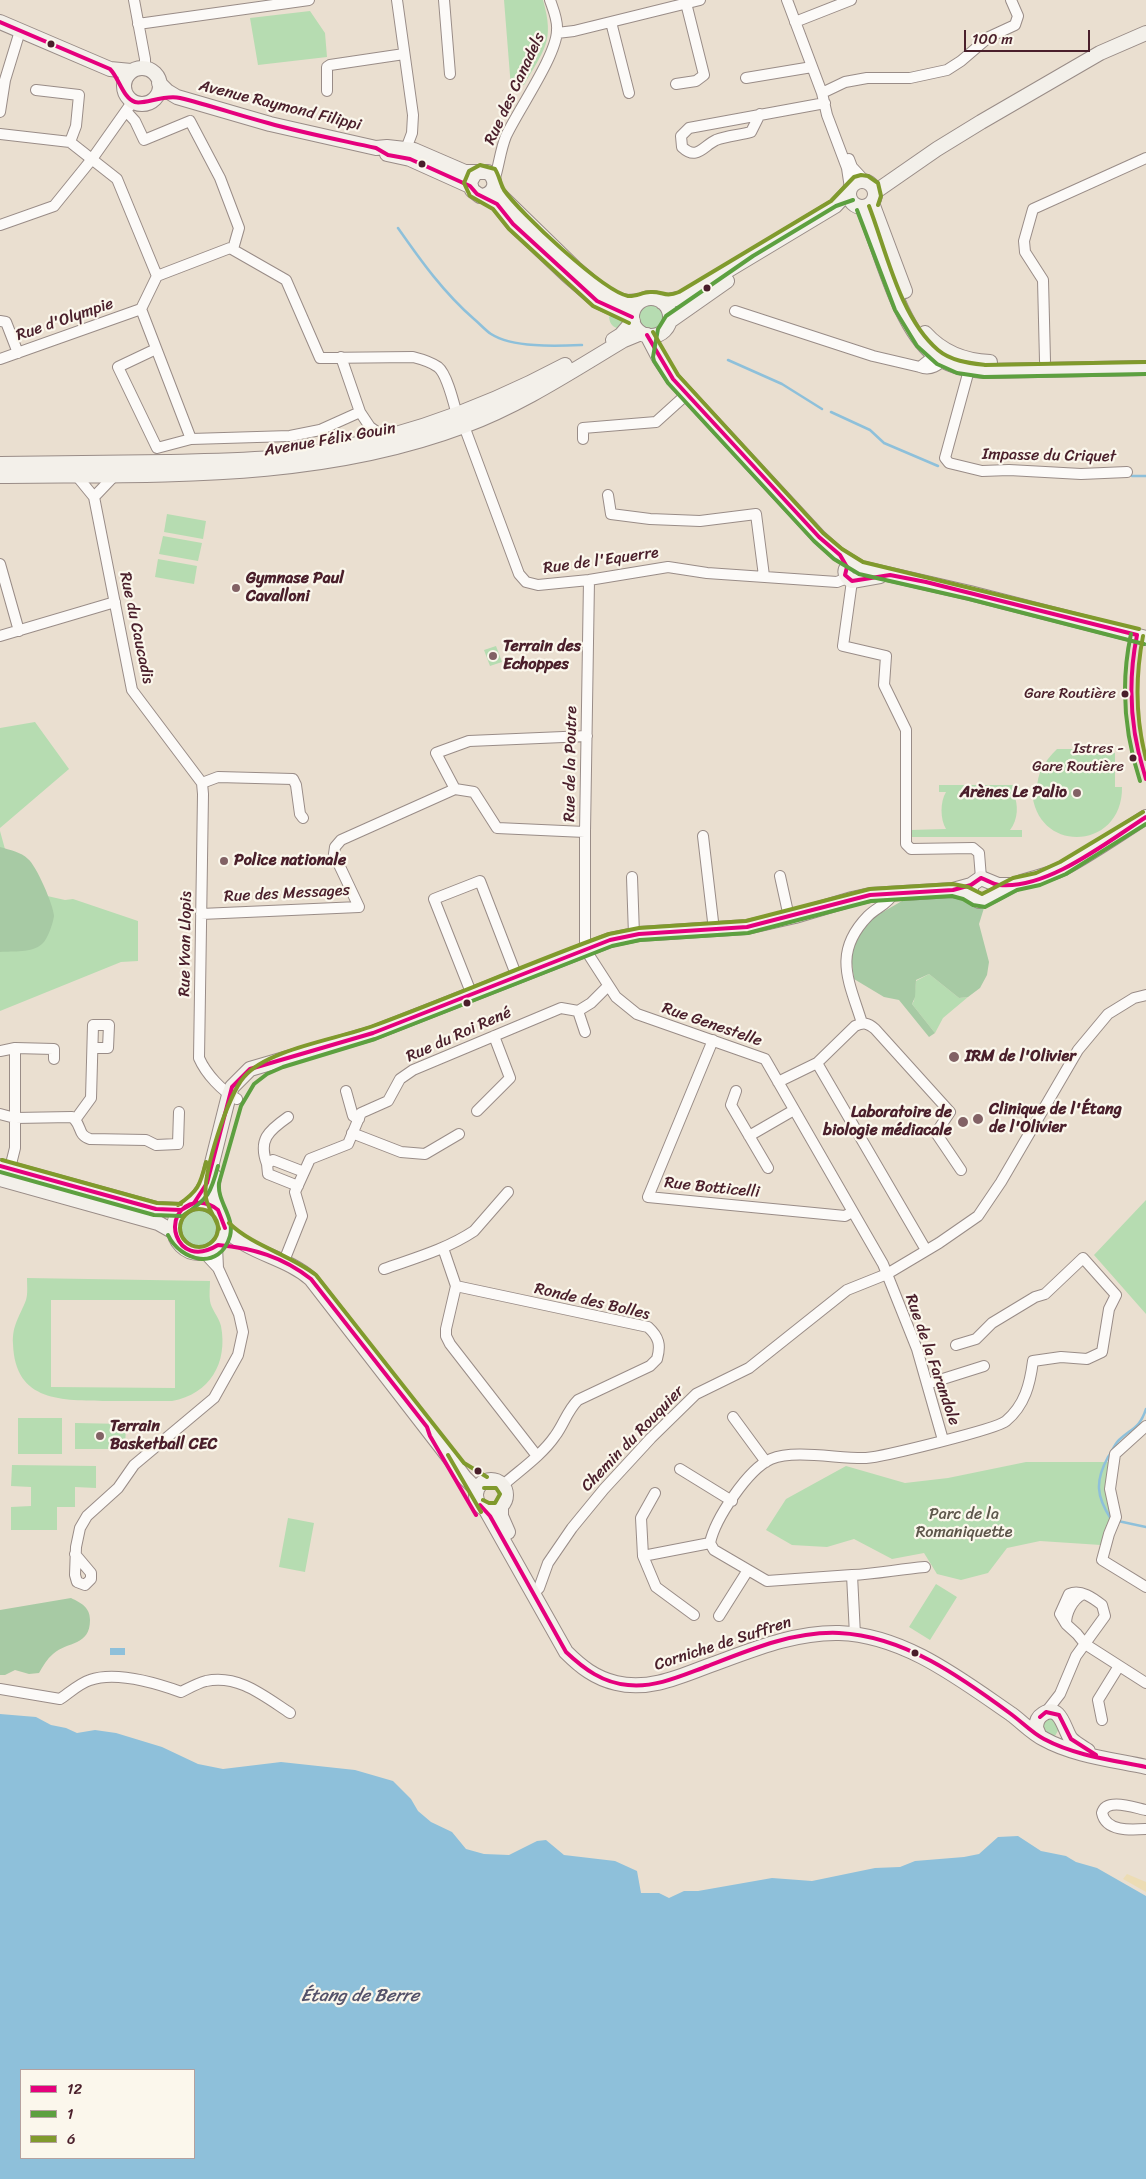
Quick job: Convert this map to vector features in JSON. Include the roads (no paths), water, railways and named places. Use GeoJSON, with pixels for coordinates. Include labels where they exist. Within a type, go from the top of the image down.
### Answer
{"type":"FeatureCollection","features":[{"type":"Feature","properties":{"kind":"main road"},"geometry":{"type":"LineString","coordinates":[[0,22],[110,69],[131,71],[145,68],[154,73],[159,83],[157,94],[153,99],[144,104],[130,106],[124,87],[110,69]]}},
{"type":"Feature","properties":{"kind":"main road"},"geometry":{"type":"LineString","coordinates":[[644,334],[653,336],[756,261],[938,149],[1100,53],[1145,35]]}},
{"type":"Feature","properties":{"kind":"main road"},"geometry":{"type":"LineString","coordinates":[[124,87],[127,76],[131,71]]}},
{"type":"Feature","properties":{"kind":"main road","name":"Avenue Raymond Filippi"},"geometry":{"type":"LineString","coordinates":[[159,83],[177,97],[270,124],[376,148],[406,149],[426,154],[464,172],[480,172]]}},
{"type":"Feature","properties":{"kind":"main road","name":"Avenue Raymond Filippi"},"geometry":{"type":"LineString","coordinates":[[153,99],[177,97]]}},
{"type":"Feature","properties":{"kind":"main road","name":"Avenue Raymond Filippi"},"geometry":{"type":"LineString","coordinates":[[376,148],[388,155],[410,160],[470,186]]}},
{"type":"Feature","properties":{"kind":"main road"},"geometry":{"type":"LineString","coordinates":[[659,358],[667,326],[668,308],[662,302],[653,298],[627,302],[616,299],[602,291],[575,268],[504,200],[491,174],[480,172],[471,178],[470,186],[474,192],[497,204],[512,224],[568,276],[597,301],[633,319],[659,358],[687,394],[851,570],[890,575],[970,592],[1146,638]]}},
{"type":"Feature","properties":{"kind":"main road"},"geometry":{"type":"LineString","coordinates":[[662,302],[682,298],[835,206],[858,181],[866,195],[912,311],[939,351],[969,370],[1004,372],[1146,368]]}},
{"type":"Feature","properties":{"kind":"main road"},"geometry":{"type":"LineString","coordinates":[[484,196],[491,192],[494,183]]}},
{"type":"Feature","properties":{"kind":"main road"},"geometry":{"type":"LineString","coordinates":[[849,190],[849,199],[866,195]]}},
{"type":"Feature","properties":{"kind":"main road"},"geometry":{"type":"LineString","coordinates":[[633,319],[633,311],[641,301]]}},
{"type":"Feature","properties":{"kind":"main road","name":"Avenue Félix Gouin"},"geometry":{"type":"LineString","coordinates":[[0,464],[225,461],[279,457],[384,438],[461,420],[510,392],[621,335],[633,319]]}},
{"type":"Feature","properties":{"kind":"main road","name":"Avenue Félix Gouin"},"geometry":{"type":"LineString","coordinates":[[0,476],[227,473],[274,469],[372,453],[461,420],[520,402],[624,340],[644,334]]}},
{"type":"Feature","properties":{"kind":"main road"},"geometry":{"type":"LineString","coordinates":[[939,351],[974,361],[1045,362],[1146,359]]}},
{"type":"Feature","properties":{"kind":"main road"},"geometry":{"type":"LineString","coordinates":[[3,1171],[158,1223],[174,1232],[182,1247],[189,1252],[204,1253],[217,1246],[223,1238],[224,1220],[216,1208],[212,1184],[233,1097],[232,1087],[250,1069],[373,1033],[586,949],[634,935],[747,927],[852,898],[894,893],[952,890],[978,885],[1015,884],[1038,878],[1063,868],[1146,817]]}},
{"type":"Feature","properties":{"kind":"main road"},"geometry":{"type":"LineString","coordinates":[[978,885],[979,900],[987,899],[1015,884]]}},
{"type":"Feature","properties":{"kind":"main road"},"geometry":{"type":"LineString","coordinates":[[194,1203],[207,1183],[218,1135],[233,1097]]}},
{"type":"Feature","properties":{"kind":"main road"},"geometry":{"type":"LineString","coordinates":[[3,1171],[156,1209],[181,1210]]}},
{"type":"Feature","properties":{"kind":"main road"},"geometry":{"type":"LineString","coordinates":[[174,1232],[176,1218],[181,1210],[194,1203],[205,1203],[216,1208]]}},
{"type":"Feature","properties":{"kind":"main road"},"geometry":{"type":"LineString","coordinates":[[225,1228],[233,1237],[254,1250],[284,1261],[302,1271],[323,1292],[460,1468],[465,1478],[481,1486]]}},
{"type":"Feature","properties":{"kind":"main road"},"geometry":{"type":"LineString","coordinates":[[217,1246],[254,1250]]}},
{"type":"Feature","properties":{"kind":"main road"},"geometry":{"type":"LineString","coordinates":[[486,1510],[501,1508],[506,1501],[507,1495],[503,1485],[494,1480],[481,1486],[477,1500],[486,1510],[536,1591]]}},
{"type":"Feature","properties":{"kind":"main road"},"geometry":{"type":"LineString","coordinates":[[501,1508],[504,1524],[536,1591]]}},
{"type":"Feature","properties":{"kind":"main road","name":"Corniche de Suffren"},"geometry":{"type":"LineString","coordinates":[[536,1591],[566,1652],[580,1666],[603,1679],[618,1684],[649,1685],[667,1681],[762,1647],[799,1637],[838,1633],[855,1635],[892,1643],[922,1656],[1043,1738],[1059,1746],[1146,1767]]}},
{"type":"Feature","properties":{"kind":"main road"},"geometry":{"type":"LineString","coordinates":[[1013,1716],[1055,1713],[1064,1722],[1062,1734],[1059,1738],[1055,1740],[1043,1738],[1036,1728],[1043,1714]]}},
{"type":"Feature","properties":{"kind":"main road","name":"Corniche de Suffren"},"geometry":{"type":"LineString","coordinates":[[1064,1722],[1071,1738],[1094,1755]]}},
{"type":"Feature","properties":{"kind":"street"},"geometry":{"type":"LineString","coordinates":[[134,0],[145,68]]}},
{"type":"Feature","properties":{"kind":"street"},"geometry":{"type":"LineString","coordinates":[[138,24],[255,4],[309,0]]}},
{"type":"Feature","properties":{"kind":"street"},"geometry":{"type":"LineString","coordinates":[[397,0],[413,115],[412,134],[406,149]]}},
{"type":"Feature","properties":{"kind":"street"},"geometry":{"type":"LineString","coordinates":[[444,0],[450,74]]}},
{"type":"Feature","properties":{"kind":"street","name":"Rue des Canadels"},"geometry":{"type":"LineString","coordinates":[[494,183],[498,161],[506,138],[548,58],[557,33],[557,24],[550,0]]}},
{"type":"Feature","properties":{"kind":"street"},"geometry":{"type":"LineString","coordinates":[[557,33],[574,31],[700,0]]}},
{"type":"Feature","properties":{"kind":"street"},"geometry":{"type":"LineString","coordinates":[[787,0],[822,93],[827,116],[849,175],[849,190]]}},
{"type":"Feature","properties":{"kind":"street"},"geometry":{"type":"LineString","coordinates":[[795,22],[850,0]]}},
{"type":"Feature","properties":{"kind":"street"},"geometry":{"type":"LineString","coordinates":[[822,93],[852,81],[867,78],[910,78],[947,70],[961,61],[989,37],[1015,25],[1018,16],[1011,0]]}},
{"type":"Feature","properties":{"kind":"street"},"geometry":{"type":"LineString","coordinates":[[676,84],[696,80],[704,75],[686,3]]}},
{"type":"Feature","properties":{"kind":"street"},"geometry":{"type":"LineString","coordinates":[[611,22],[629,93]]}},
{"type":"Feature","properties":{"kind":"street"},"geometry":{"type":"LineString","coordinates":[[0,112],[4,80],[20,31]]}},
{"type":"Feature","properties":{"kind":"street"},"geometry":{"type":"LineString","coordinates":[[327,91],[326,74],[327,67],[330,65],[404,54]]}},
{"type":"Feature","properties":{"kind":"street"},"geometry":{"type":"LineString","coordinates":[[746,78],[812,66]]}},
{"type":"Feature","properties":{"kind":"street"},"geometry":{"type":"LineString","coordinates":[[36,90],[79,95],[76,126],[70,142]]}},
{"type":"Feature","properties":{"kind":"street"},"geometry":{"type":"LineString","coordinates":[[760,114],[751,132],[716,140],[696,153],[687,152],[682,147],[681,136],[689,128],[716,122],[760,114],[825,103]]}},
{"type":"Feature","properties":{"kind":"street"},"geometry":{"type":"LineString","coordinates":[[825,103],[832,115],[852,167],[866,195]]}},
{"type":"Feature","properties":{"kind":"street"},"geometry":{"type":"LineString","coordinates":[[0,225],[54,206],[92,159],[130,106]]}},
{"type":"Feature","properties":{"kind":"street"},"geometry":{"type":"LineString","coordinates":[[130,106],[144,140],[190,121],[216,171],[239,228],[233,249],[230,248],[157,276],[141,309],[191,439]]}},
{"type":"Feature","properties":{"kind":"street"},"geometry":{"type":"LineString","coordinates":[[711,145],[716,122]]}},
{"type":"Feature","properties":{"kind":"street"},"geometry":{"type":"LineString","coordinates":[[0,134],[70,142],[117,179],[157,276]]}},
{"type":"Feature","properties":{"kind":"street"},"geometry":{"type":"LineString","coordinates":[[1045,362],[1043,280],[1026,252],[1024,241],[1034,209],[1146,158]]}},
{"type":"Feature","properties":{"kind":"street","name":"Rue des Canadels"},"geometry":{"type":"LineString","coordinates":[[480,172],[498,161]]}},
{"type":"Feature","properties":{"kind":"street","name":"Rue de l'Equerre"},"geometry":{"type":"LineString","coordinates":[[233,249],[286,280],[320,358],[413,356],[440,368],[519,574],[526,585],[589,580],[668,567],[707,573],[837,582],[851,570]]}},
{"type":"Feature","properties":{"kind":"street","name":"Rue d'Olympie"},"geometry":{"type":"LineString","coordinates":[[0,359],[141,309]]}},
{"type":"Feature","properties":{"kind":"street"},"geometry":{"type":"LineString","coordinates":[[735,311],[872,356],[920,367],[939,351]]}},
{"type":"Feature","properties":{"kind":"street"},"geometry":{"type":"LineString","coordinates":[[0,321],[6,322],[18,353]]}},
{"type":"Feature","properties":{"kind":"street"},"geometry":{"type":"LineString","coordinates":[[151,462],[157,448],[118,367],[156,349]]}},
{"type":"Feature","properties":{"kind":"street"},"geometry":{"type":"LineString","coordinates":[[341,357],[360,412],[370,427],[384,438]]}},
{"type":"Feature","properties":{"kind":"street","name":"Impasse du Criquet"},"geometry":{"type":"LineString","coordinates":[[969,370],[945,458],[949,463],[982,471],[1010,470],[1081,474],[1127,472]]}},
{"type":"Feature","properties":{"kind":"street"},"geometry":{"type":"LineString","coordinates":[[583,439],[583,428],[656,422],[687,394]]}},
{"type":"Feature","properties":{"kind":"street"},"geometry":{"type":"LineString","coordinates":[[157,448],[191,439],[290,436],[320,430],[360,412]]}},
{"type":"Feature","properties":{"kind":"street","name":"Rue du Caucadis"},"geometry":{"type":"LineString","coordinates":[[76,475],[94,497],[132,690],[199,779]]}},
{"type":"Feature","properties":{"kind":"street"},"geometry":{"type":"LineString","coordinates":[[94,497],[116,475]]}},
{"type":"Feature","properties":{"kind":"street"},"geometry":{"type":"LineString","coordinates":[[608,495],[611,514],[650,519],[700,521],[756,514],[764,576]]}},
{"type":"Feature","properties":{"kind":"street"},"geometry":{"type":"LineString","coordinates":[[0,564],[19,631]]}},
{"type":"Feature","properties":{"kind":"street"},"geometry":{"type":"LineString","coordinates":[[851,570],[843,646],[886,656],[884,685],[906,730],[906,844],[912,849],[973,848],[979,853],[978,885]]}},
{"type":"Feature","properties":{"kind":"street","name":"Rue de la Poutre"},"geometry":{"type":"LineString","coordinates":[[586,949],[585,832],[589,580]]}},
{"type":"Feature","properties":{"kind":"street"},"geometry":{"type":"LineString","coordinates":[[0,636],[115,602]]}},
{"type":"Feature","properties":{"kind":"street"},"geometry":{"type":"LineString","coordinates":[[585,832],[498,828],[474,792],[455,789],[436,753],[468,741],[587,736]]}},
{"type":"Feature","properties":{"kind":"street"},"geometry":{"type":"LineString","coordinates":[[199,779],[218,777],[293,779],[296,785],[300,814],[303,818]]}},
{"type":"Feature","properties":{"kind":"street","name":"Rue Yvan Llopis"},"geometry":{"type":"LineString","coordinates":[[199,779],[204,794],[200,1058],[204,1069],[233,1097]]}},
{"type":"Feature","properties":{"kind":"street","name":"Rue des Messages"},"geometry":{"type":"LineString","coordinates":[[202,914],[358,907],[334,854],[335,847],[341,840],[455,789]]}},
{"type":"Feature","properties":{"kind":"street"},"geometry":{"type":"LineString","coordinates":[[703,836],[714,930]]}},
{"type":"Feature","properties":{"kind":"street"},"geometry":{"type":"LineString","coordinates":[[780,876],[788,917]]}},
{"type":"Feature","properties":{"kind":"street"},"geometry":{"type":"LineString","coordinates":[[632,877],[634,935]]}},
{"type":"Feature","properties":{"kind":"street"},"geometry":{"type":"LineString","coordinates":[[472,995],[434,899],[480,881],[517,977]]}},
{"type":"Feature","properties":{"kind":"street"},"geometry":{"type":"LineString","coordinates":[[862,1023],[848,982],[845,961],[848,946],[869,915],[889,902],[894,893]]}},
{"type":"Feature","properties":{"kind":"street","name":"Rue Genestelle"},"geometry":{"type":"LineString","coordinates":[[586,949],[616,997],[637,1014],[765,1059],[886,1274]]}},
{"type":"Feature","properties":{"kind":"street"},"geometry":{"type":"LineString","coordinates":[[585,1032],[578,1011],[591,1003],[608,986]]}},
{"type":"Feature","properties":{"kind":"street","name":"Chemin du Rouquier"},"geometry":{"type":"LineString","coordinates":[[536,1591],[548,1563],[572,1528],[604,1489],[651,1438],[696,1394],[749,1368],[848,1290],[886,1274],[978,1216],[1001,1182],[1078,1050],[1108,1014],[1134,998],[1146,995]]}},
{"type":"Feature","properties":{"kind":"street","name":"Rue du Roi René"},"geometry":{"type":"LineString","coordinates":[[284,1261],[302,1216],[295,1192],[310,1159],[348,1144],[361,1113],[388,1101],[400,1079],[413,1070],[561,1008],[578,1011]]}},
{"type":"Feature","properties":{"kind":"street"},"geometry":{"type":"LineString","coordinates":[[778,1082],[817,1063],[855,1026],[862,1023],[868,1024],[875,1029],[950,1112],[936,1132],[961,1170]]}},
{"type":"Feature","properties":{"kind":"street"},"geometry":{"type":"LineString","coordinates":[[477,1111],[510,1078],[494,1036]]}},
{"type":"Feature","properties":{"kind":"street","name":"Rue Botticelli"},"geometry":{"type":"LineString","coordinates":[[713,1040],[648,1197],[846,1216],[852,1212]]}},
{"type":"Feature","properties":{"kind":"street"},"geometry":{"type":"LineString","coordinates":[[3,1171],[15,1148],[15,1048]]}},
{"type":"Feature","properties":{"kind":"street"},"geometry":{"type":"LineString","coordinates":[[0,1051],[15,1048],[54,1049],[54,1059]]}},
{"type":"Feature","properties":{"kind":"street"},"geometry":{"type":"LineString","coordinates":[[75,1120],[92,1098],[93,1048]]}},
{"type":"Feature","properties":{"kind":"street"},"geometry":{"type":"LineString","coordinates":[[817,1063],[926,1250]]}},
{"type":"Feature","properties":{"kind":"street"},"geometry":{"type":"LineString","coordinates":[[736,1090],[731,1105],[768,1168]]}},
{"type":"Feature","properties":{"kind":"street"},"geometry":{"type":"LineString","coordinates":[[346,1091],[353,1116],[359,1119]]}},
{"type":"Feature","properties":{"kind":"street"},"geometry":{"type":"LineString","coordinates":[[749,1136],[794,1110]]}},
{"type":"Feature","properties":{"kind":"street"},"geometry":{"type":"LineString","coordinates":[[0,1114],[15,1118],[72,1118],[78,1123],[79,1131],[90,1139],[146,1140],[156,1145],[178,1144],[179,1112]]}},
{"type":"Feature","properties":{"kind":"street"},"geometry":{"type":"LineString","coordinates":[[288,1118],[269,1130],[262,1150],[268,1174],[298,1186]]}},
{"type":"Feature","properties":{"kind":"street"},"geometry":{"type":"LineString","coordinates":[[352,1133],[402,1152],[425,1154],[459,1134]]}},
{"type":"Feature","properties":{"kind":"street"},"geometry":{"type":"LineString","coordinates":[[267,1164],[273,1160],[304,1172]]}},
{"type":"Feature","properties":{"kind":"street"},"geometry":{"type":"LineString","coordinates":[[384,1269],[444,1248],[474,1231],[508,1192]]}},
{"type":"Feature","properties":{"kind":"street"},"geometry":{"type":"LineString","coordinates":[[217,1246],[218,1268]]}},
{"type":"Feature","properties":{"kind":"street"},"geometry":{"type":"LineString","coordinates":[[444,1248],[456,1286],[446,1336],[450,1344],[537,1456]]}},
{"type":"Feature","properties":{"kind":"street"},"geometry":{"type":"LineString","coordinates":[[75,1554],[80,1528],[87,1516],[118,1488],[134,1465],[214,1398],[238,1355],[243,1332],[239,1314],[218,1268],[204,1253]]}},
{"type":"Feature","properties":{"kind":"street"},"geometry":{"type":"LineString","coordinates":[[944,1440],[1005,1423],[1024,1398],[1030,1386],[1033,1361],[1061,1357],[1086,1359],[1102,1352],[1108,1313],[1116,1295],[1083,1258],[1045,1294],[1035,1297],[992,1323],[976,1339],[956,1345]]}},
{"type":"Feature","properties":{"kind":"street","name":"Rue de la Farandole"},"geometry":{"type":"LineString","coordinates":[[710,1543],[712,1531],[732,1501],[750,1475],[766,1462],[785,1455],[867,1458],[944,1440],[916,1349],[886,1274]]}},
{"type":"Feature","properties":{"kind":"street","name":"Ronde des Bolles"},"geometry":{"type":"LineString","coordinates":[[456,1286],[648,1327],[656,1334],[659,1342],[658,1359],[650,1366],[578,1400],[570,1408],[555,1436],[537,1456],[503,1485]]}},
{"type":"Feature","properties":{"kind":"street"},"geometry":{"type":"LineString","coordinates":[[927,1384],[984,1366]]}},
{"type":"Feature","properties":{"kind":"street"},"geometry":{"type":"LineString","coordinates":[[733,1417],[766,1462]]}},
{"type":"Feature","properties":{"kind":"street"},"geometry":{"type":"LineString","coordinates":[[1146,1426],[1115,1454],[1110,1488],[1116,1517],[1102,1560],[1146,1587]]}},
{"type":"Feature","properties":{"kind":"street"},"geometry":{"type":"LineString","coordinates":[[680,1469],[732,1501]]}},
{"type":"Feature","properties":{"kind":"street"},"geometry":{"type":"LineString","coordinates":[[655,1493],[641,1518],[643,1556],[656,1588],[694,1614]]}},
{"type":"Feature","properties":{"kind":"street"},"geometry":{"type":"LineString","coordinates":[[643,1556],[710,1543],[714,1550],[767,1581],[885,1573],[890,1569],[925,1567]]}},
{"type":"Feature","properties":{"kind":"street"},"geometry":{"type":"LineString","coordinates":[[720,1616],[748,1570]]}},
{"type":"Feature","properties":{"kind":"street"},"geometry":{"type":"LineString","coordinates":[[852,1575],[855,1635]]}},
{"type":"Feature","properties":{"kind":"street"},"geometry":{"type":"LineString","coordinates":[[1043,1714],[1060,1694],[1076,1656],[1085,1644],[1104,1616],[1102,1605],[1095,1599],[1078,1592],[1069,1594],[1060,1614],[1066,1624],[1085,1644],[1146,1683]]}},
{"type":"Feature","properties":{"kind":"street"},"geometry":{"type":"LineString","coordinates":[[1102,1720],[1098,1700],[1119,1666]]}},
{"type":"Feature","properties":{"kind":"street"},"geometry":{"type":"LineString","coordinates":[[0,1689],[60,1699],[89,1680],[108,1677],[151,1682],[181,1692],[205,1681],[226,1679],[248,1687],[290,1713]]}},
{"type":"Feature","properties":{"kind":"street"},"geometry":{"type":"LineString","coordinates":[[1060,1694],[1060,1711],[1064,1722]]}},
{"type":"Feature","properties":{"kind":"street"},"geometry":{"type":"LineString","coordinates":[[1146,1810],[1114,1804],[1106,1806],[1102,1813],[1105,1821],[1113,1826],[1124,1829],[1146,1829]]}},
{"type":"Feature","properties":{"kind":"water"},"geometry":{"type":"Polygon","coordinates":[[[110,1648],[125,1648],[125,1655],[110,1655],[110,1648]]]}},
{"type":"Feature","properties":{"kind":"water","name":"Étang de Berre"},"geometry":{"type":"Polygon","coordinates":[[[0,1714],[36,1717],[51,1725],[66,1728],[77,1733],[95,1730],[116,1733],[162,1747],[198,1764],[223,1769],[281,1762],[355,1770],[393,1781],[411,1799],[418,1811],[431,1822],[452,1832],[466,1849],[484,1854],[509,1855],[537,1841],[546,1840],[564,1855],[615,1861],[637,1871],[641,1893],[659,1893],[669,1898],[684,1891],[698,1891],[772,1878],[812,1881],[875,1868],[900,1867],[915,1861],[964,1857],[979,1854],[998,1837],[1018,1836],[1041,1851],[1066,1856],[1076,1862],[1097,1868],[1146,1896],[1146,2179],[0,2179],[0,1714]]]}},
{"type":"Feature","properties":{"kind":"waterway"},"geometry":{"type":"LineString","coordinates":[[398,228],[443,287],[463,309],[491,334],[500,339],[523,344],[548,346],[582,345]]}},
{"type":"Feature","properties":{"kind":"waterway"},"geometry":{"type":"LineString","coordinates":[[728,360],[782,384],[822,409]]}},
{"type":"Feature","properties":{"kind":"waterway"},"geometry":{"type":"LineString","coordinates":[[831,412],[870,430],[884,443],[938,466]]}},
{"type":"Feature","properties":{"kind":"waterway"},"geometry":{"type":"LineString","coordinates":[[1132,476],[1146,476]]}},
{"type":"Feature","properties":{"kind":"waterway"},"geometry":{"type":"LineString","coordinates":[[1111,1519],[1100,1496],[1099,1481],[1101,1474],[1116,1444],[1138,1424],[1146,1409]]}},
{"type":"Feature","properties":{"kind":"waterway"},"geometry":{"type":"LineString","coordinates":[[1118,1521],[1146,1527]]}},
{"type":"Feature","properties":{"kind":"place","name":"Gymnase Paul Cavalloni"},"geometry":{"type":"Point","coordinates":[236,588]}},
{"type":"Feature","properties":{"kind":"place","name":"Terrain des Echoppes"},"geometry":{"type":"Point","coordinates":[493,656]}},
{"type":"Feature","properties":{"kind":"place","name":"Gare Routière"},"geometry":{"type":"Point","coordinates":[1125,694]}},
{"type":"Feature","properties":{"kind":"place","name":"Istres - Gare Routière"},"geometry":{"type":"Point","coordinates":[1133,758]}},
{"type":"Feature","properties":{"kind":"place","name":"Arènes Le Palio"},"geometry":{"type":"Point","coordinates":[1077,793]}},
{"type":"Feature","properties":{"kind":"place","name":"Police nationale"},"geometry":{"type":"Point","coordinates":[224,861]}},
{"type":"Feature","properties":{"kind":"place","name":"IRM de l'Olivier"},"geometry":{"type":"Point","coordinates":[954,1057]}},
{"type":"Feature","properties":{"kind":"place","name":"Clinique de l'Étang de l'Olivier"},"geometry":{"type":"Point","coordinates":[978,1119]}},
{"type":"Feature","properties":{"kind":"place","name":"Laboratoire de biologie médiacale"},"geometry":{"type":"Point","coordinates":[963,1122]}},
{"type":"Feature","properties":{"kind":"place","name":"Terrain Basketball CEC"},"geometry":{"type":"Point","coordinates":[100,1436]}},
{"type":"Feature","properties":{"kind":"park label","name":"Parc de la Romaniquette"},"geometry":{"type":"Point","coordinates":[964,1524]}}]}
